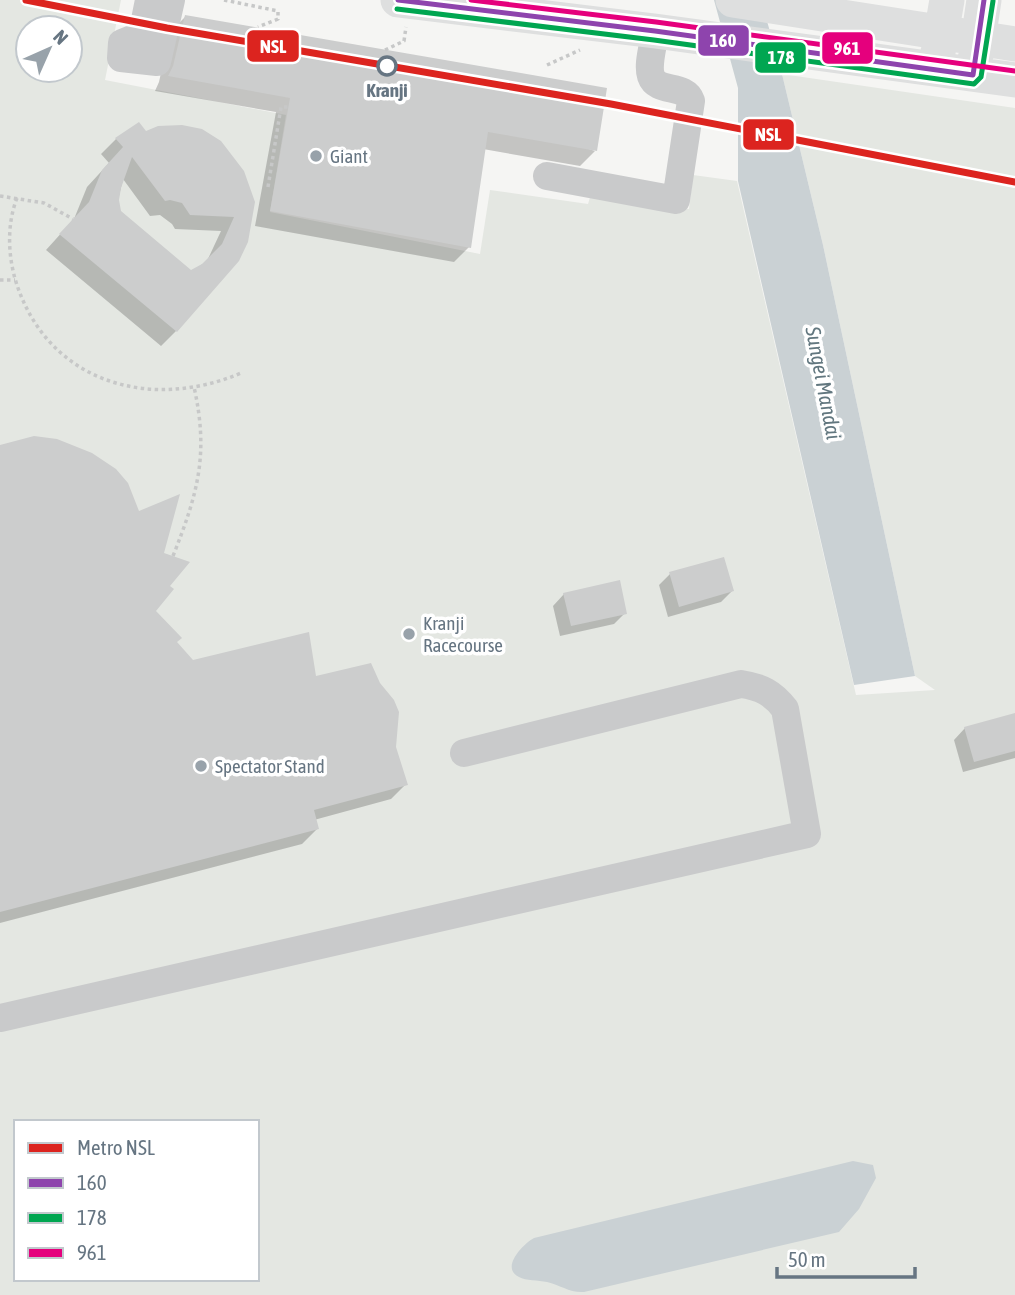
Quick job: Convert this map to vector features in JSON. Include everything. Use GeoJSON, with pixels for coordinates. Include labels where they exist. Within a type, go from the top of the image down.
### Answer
{"type":"FeatureCollection","features":[{"type":"Feature","properties":{"kind":"main road"},"geometry":{"type":"LineString","coordinates":[[398,0],[612,25],[1015,80]]}},
{"type":"Feature","properties":{"kind":"main road"},"geometry":{"type":"LineString","coordinates":[[936,68],[947,0]]}},
{"type":"Feature","properties":{"kind":"main road"},"geometry":{"type":"LineString","coordinates":[[973,75],[984,0]]}},
{"type":"Feature","properties":{"kind":"main road"},"geometry":{"type":"LineString","coordinates":[[752,1],[1015,44]]}},
{"type":"Feature","properties":{"kind":"lane"},"geometry":{"type":"LineString","coordinates":[[149,0],[142,35],[122,43],[121,58],[158,62],[171,0]]}},
{"type":"Feature","properties":{"kind":"lane"},"geometry":{"type":"LineString","coordinates":[[547,176],[676,200],[691,101],[682,91],[656,83],[651,75],[655,31]]}},
{"type":"Feature","properties":{"kind":"lane"},"geometry":{"type":"LineString","coordinates":[[0,1018],[807,834],[785,709],[761,687],[741,684],[464,752]]}},
{"type":"Feature","properties":{"kind":"path"},"geometry":{"type":"LineString","coordinates":[[224,0],[278,11],[278,19],[258,27]]}},
{"type":"Feature","properties":{"kind":"path"},"geometry":{"type":"LineString","coordinates":[[384,50],[404,41],[409,1]]}},
{"type":"Feature","properties":{"kind":"path"},"geometry":{"type":"LineString","coordinates":[[547,65],[579,50],[612,25]]}},
{"type":"Feature","properties":{"kind":"path"},"geometry":{"type":"LineString","coordinates":[[268,187],[281,107],[288,107]]}},
{"type":"Feature","properties":{"kind":"path"},"geometry":{"type":"LineString","coordinates":[[0,197],[44,203],[73,219]]}},
{"type":"Feature","properties":{"kind":"path"},"geometry":{"type":"LineString","coordinates":[[18,198],[10,220],[9,237],[15,280],[27,310],[57,350],[79,367],[114,383],[154,390],[194,387],[241,373]]}},
{"type":"Feature","properties":{"kind":"path"},"geometry":{"type":"LineString","coordinates":[[0,280],[15,280]]}},
{"type":"Feature","properties":{"kind":"path"},"geometry":{"type":"LineString","coordinates":[[173,556],[197,489],[201,462],[200,416],[194,387]]}},
{"type":"Feature","properties":{"kind":"shaded area","name":"Kranji Racecourse"},"geometry":{"type":"Polygon","coordinates":[[[0,0],[121,0],[105,80],[286,115],[270,212],[480,254],[490,190],[588,204],[591,194],[689,209],[693,175],[737,181],[856,695],[935,690],[915,676],[823,245],[782,74],[1015,108],[1015,1295],[0,1295],[0,0]]]}},
{"type":"Feature","properties":{"kind":"water","name":"Sungei Mandai"},"geometry":{"type":"Polygon","coordinates":[[[714,0],[761,0],[782,74],[823,245],[915,676],[854,685],[738,181],[738,88],[714,0]]]}},
{"type":"Feature","properties":{"kind":"water"},"geometry":{"type":"Polygon","coordinates":[[[853,1161],[873,1165],[876,1178],[859,1209],[839,1232],[584,1292],[522,1278],[514,1273],[512,1268],[515,1256],[534,1238],[853,1161]]]}},
{"type":"Feature","properties":{"kind":"building"},"geometry":{"type":"Polygon","coordinates":[[[185,15],[607,88],[597,151],[488,132],[471,248],[270,211],[290,98],[168,76],[173,66],[185,15]]]}},
{"type":"Feature","properties":{"kind":"building"},"geometry":{"type":"Polygon","coordinates":[[[139,122],[146,131],[158,126],[182,125],[202,129],[221,141],[244,171],[255,202],[248,242],[239,261],[177,332],[59,234],[89,202],[102,170],[123,147],[115,138],[139,122]],[[132,157],[121,188],[121,211],[191,270],[202,264],[222,244],[234,217],[190,215],[182,203],[165,201],[132,157]]]}},
{"type":"Feature","properties":{"kind":"building","name":"Spectator Stand"},"geometry":{"type":"Polygon","coordinates":[[[34,436],[57,439],[92,453],[116,469],[128,483],[139,511],[180,494],[164,553],[190,562],[170,586],[174,589],[156,611],[182,638],[177,642],[193,660],[309,632],[316,676],[371,663],[380,683],[394,700],[399,712],[396,747],[408,785],[314,810],[319,829],[0,912],[0,445],[34,436]]]}},
{"type":"Feature","properties":{"kind":"building"},"geometry":{"type":"Polygon","coordinates":[[[724,557],[734,591],[679,607],[669,572],[724,557]]]}},
{"type":"Feature","properties":{"kind":"building"},"geometry":{"type":"Polygon","coordinates":[[[620,580],[627,614],[571,626],[563,593],[620,580]]]}},
{"type":"Feature","properties":{"kind":"building"},"geometry":{"type":"Polygon","coordinates":[[[1015,713],[1015,751],[974,762],[964,727],[1015,713]]]}},
{"type":"Feature","properties":{"kind":"metro line","name":"NSL"},"geometry":{"type":"LineString","coordinates":[[26,0],[167,28],[611,104],[1015,182]]}},
{"type":"Feature","properties":{"kind":"transit line","name":"160"},"geometry":{"type":"LineString","coordinates":[[398,0],[655,31],[973,75],[984,0]]}},
{"type":"Feature","properties":{"kind":"transit line","name":"961"},"geometry":{"type":"LineString","coordinates":[[471,0],[656,22],[1015,71]]}},
{"type":"Feature","properties":{"kind":"transit line","name":"178"},"geometry":{"type":"LineString","coordinates":[[397,9],[654,40],[974,84],[981,77],[993,1]]}},
{"type":"Feature","properties":{"kind":"place","name":"Kranji"},"geometry":{"type":"Point","coordinates":[387,66]}},
{"type":"Feature","properties":{"kind":"place","name":"Giant"},"geometry":{"type":"Point","coordinates":[316,156]}},
{"type":"Feature","properties":{"kind":"place","name":"Kranji Racecourse"},"geometry":{"type":"Point","coordinates":[409,634]}},
{"type":"Feature","properties":{"kind":"place","name":"Spectator Stand"},"geometry":{"type":"Point","coordinates":[201,766]}}]}
